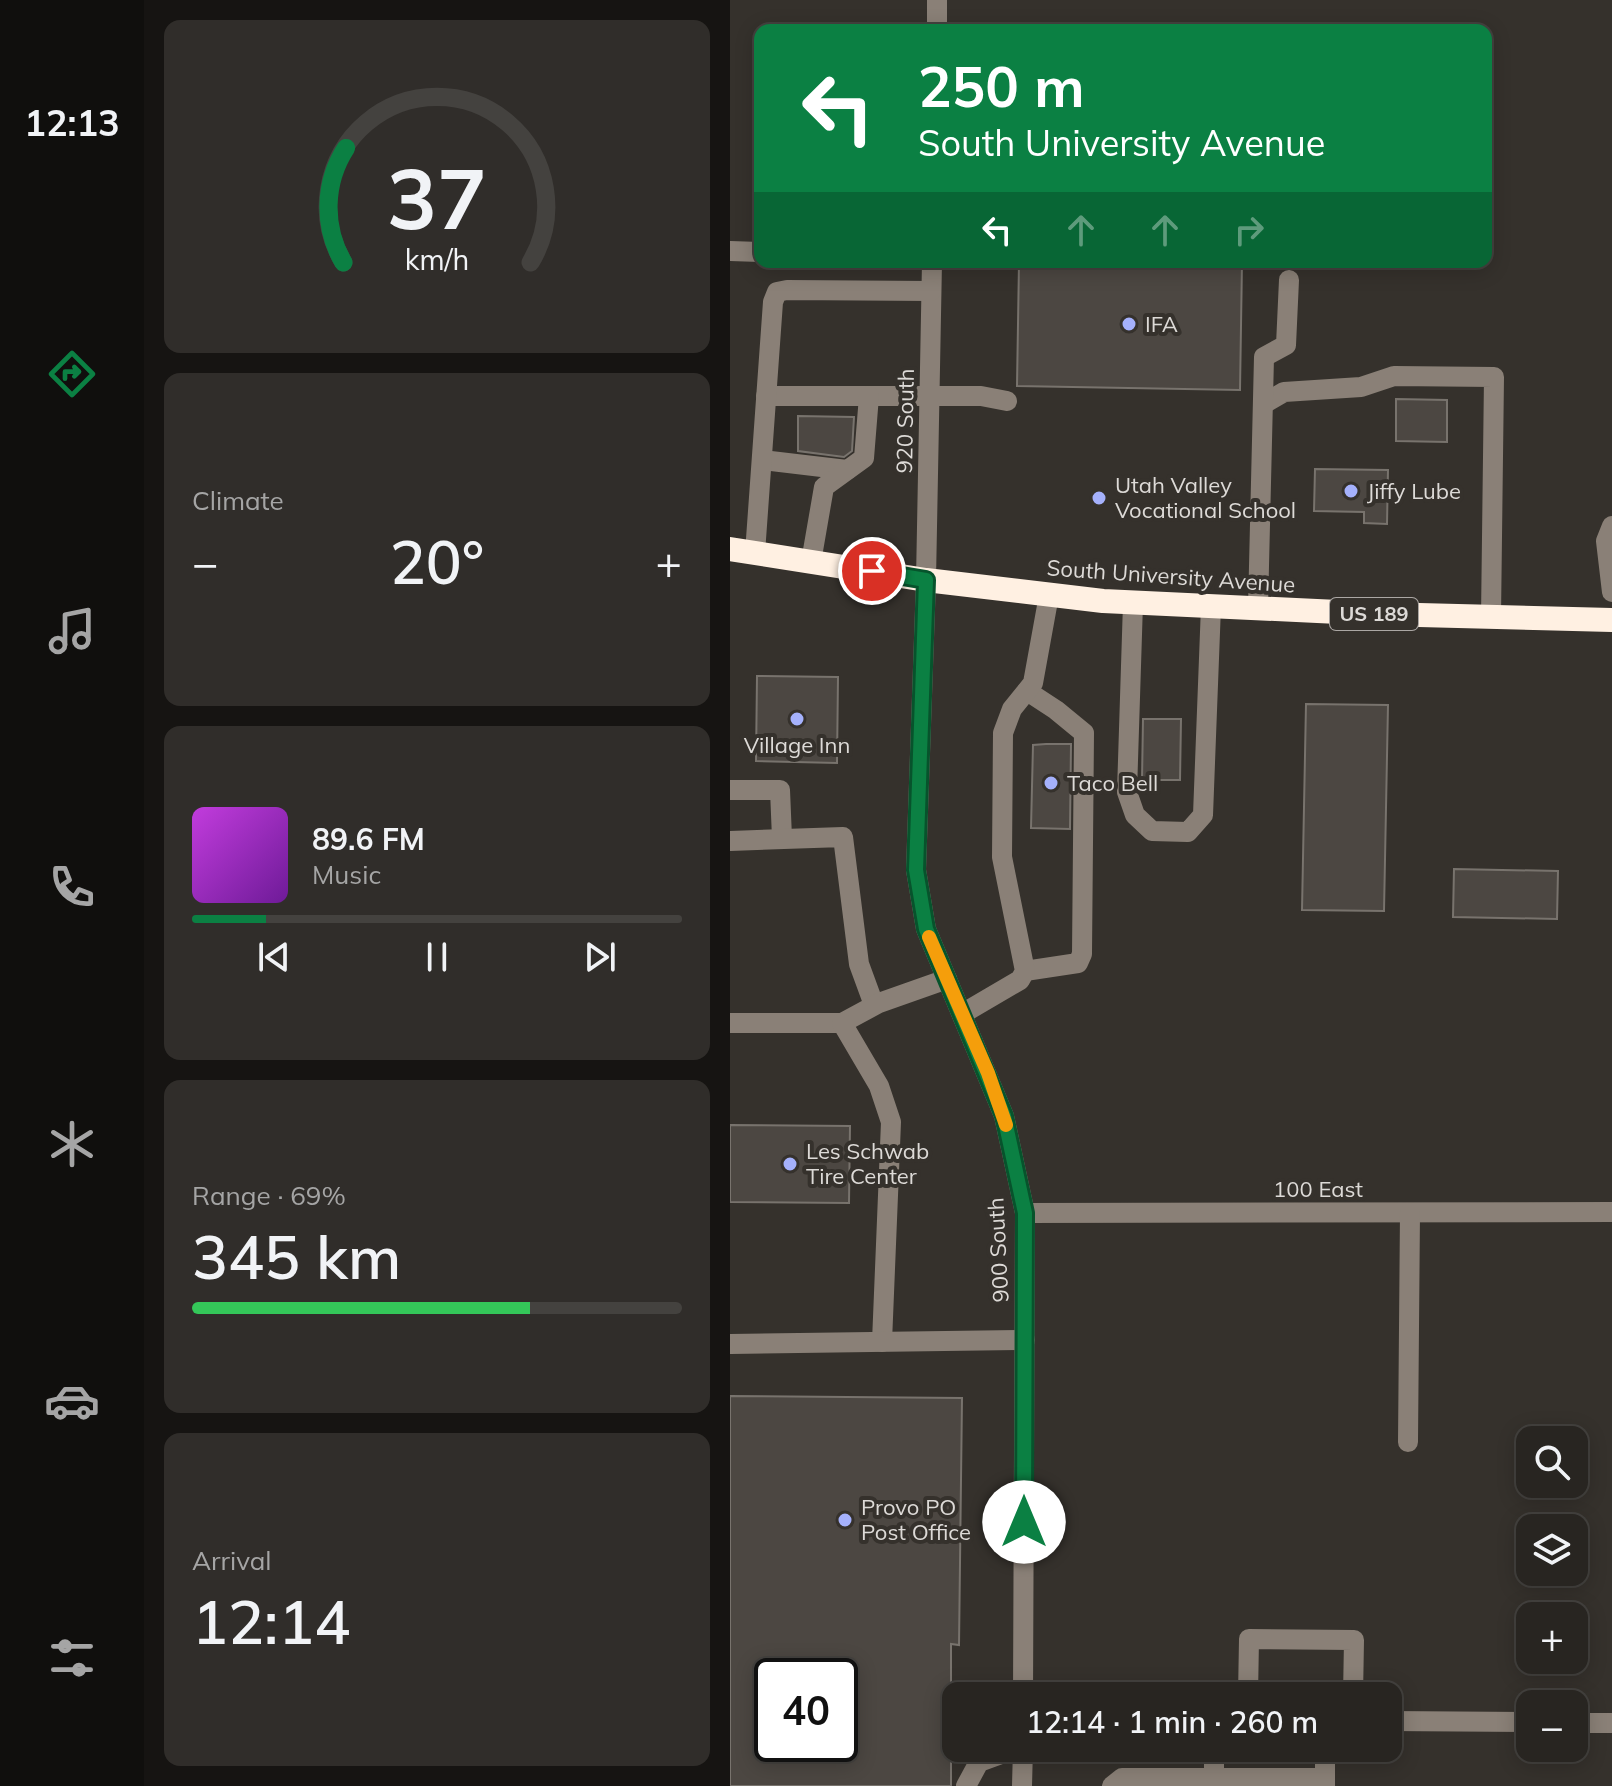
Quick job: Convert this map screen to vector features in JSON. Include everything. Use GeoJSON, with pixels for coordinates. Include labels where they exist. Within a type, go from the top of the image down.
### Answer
{"type":"FeatureCollection","features":[{"type":"Feature","properties":{"kind":"highway","name":"South University Avenue"},"geometry":{"type":"LineString","coordinates":[[730,549],[926,580],[1133,603],[1612,620]]}},
{"type":"Feature","properties":{"kind":"street"},"geometry":{"type":"LineString","coordinates":[[937,0],[937,24]]}},
{"type":"Feature","properties":{"kind":"street"},"geometry":{"type":"LineString","coordinates":[[730,251],[754,252]]}},
{"type":"Feature","properties":{"kind":"street","name":"920 South"},"geometry":{"type":"LineString","coordinates":[[926,580],[932,268]]}},
{"type":"Feature","properties":{"kind":"street"},"geometry":{"type":"LineString","coordinates":[[1258,608],[1264,357],[1286,345],[1289,280]]}},
{"type":"Feature","properties":{"kind":"street"},"geometry":{"type":"LineString","coordinates":[[755,553],[773,302],[777,292],[931,291]]}},
{"type":"Feature","properties":{"kind":"street"},"geometry":{"type":"LineString","coordinates":[[1265,403],[1284,392],[1361,387],[1394,376],[1494,377],[1491,617]]}},
{"type":"Feature","properties":{"kind":"street"},"geometry":{"type":"LineString","coordinates":[[766,396],[981,396],[1007,401]]}},
{"type":"Feature","properties":{"kind":"street"},"geometry":{"type":"LineString","coordinates":[[811,562],[824,487],[864,458],[867,450],[869,396]]}},
{"type":"Feature","properties":{"kind":"street"},"geometry":{"type":"LineString","coordinates":[[762,460],[847,470]]}},
{"type":"Feature","properties":{"kind":"street"},"geometry":{"type":"LineString","coordinates":[[1612,526],[1606,541],[1612,592]]}},
{"type":"Feature","properties":{"kind":"street","name":"900 South"},"geometry":{"type":"LineString","coordinates":[[926,580],[916,870],[926,929],[1004,1116],[1025,1213],[1023,1682]]}},
{"type":"Feature","properties":{"kind":"street"},"geometry":{"type":"LineString","coordinates":[[962,1014],[1020,980],[1025,971],[1003,864],[1003,733],[1012,709],[1033,683],[1049,595]]}},
{"type":"Feature","properties":{"kind":"street"},"geometry":{"type":"LineString","coordinates":[[1133,603],[1127,792],[1135,815],[1152,831],[1188,832],[1203,815],[1211,606]]}},
{"type":"Feature","properties":{"kind":"street"},"geometry":{"type":"LineString","coordinates":[[1025,971],[1078,963],[1082,954],[1083,922],[1084,733],[1027,691]]}},
{"type":"Feature","properties":{"kind":"street"},"geometry":{"type":"LineString","coordinates":[[730,790],[780,790],[782,838]]}},
{"type":"Feature","properties":{"kind":"street"},"geometry":{"type":"LineString","coordinates":[[730,841],[843,837],[859,964],[874,1005]]}},
{"type":"Feature","properties":{"kind":"street"},"geometry":{"type":"LineString","coordinates":[[730,1023],[842,1023],[874,1005],[947,979]]}},
{"type":"Feature","properties":{"kind":"street"},"geometry":{"type":"LineString","coordinates":[[842,1023],[879,1086],[891,1122],[882,1342]]}},
{"type":"Feature","properties":{"kind":"street","name":"100 East"},"geometry":{"type":"LineString","coordinates":[[1025,1213],[1612,1212]]}},
{"type":"Feature","properties":{"kind":"street"},"geometry":{"type":"LineString","coordinates":[[1408,1442],[1410,1213]]}},
{"type":"Feature","properties":{"kind":"street"},"geometry":{"type":"LineString","coordinates":[[730,1344],[1025,1340]]}},
{"type":"Feature","properties":{"kind":"street"},"geometry":{"type":"LineString","coordinates":[[1248,1682],[1249,1639],[1354,1640],[1353,1682]]}},
{"type":"Feature","properties":{"kind":"street"},"geometry":{"type":"LineString","coordinates":[[1402,1721],[1516,1722]]}},
{"type":"Feature","properties":{"kind":"street"},"geometry":{"type":"LineString","coordinates":[[1588,1723],[1612,1723]]}},
{"type":"Feature","properties":{"kind":"street"},"geometry":{"type":"LineString","coordinates":[[966,1786],[979,1762]]}},
{"type":"Feature","properties":{"kind":"street"},"geometry":{"type":"LineString","coordinates":[[1021,1762],[1022,1786]]}},
{"type":"Feature","properties":{"kind":"street"},"geometry":{"type":"LineString","coordinates":[[1214,1762],[1214,1778]]}},
{"type":"Feature","properties":{"kind":"street"},"geometry":{"type":"LineString","coordinates":[[1112,1786],[1122,1778],[1325,1782]]}},
{"type":"Feature","properties":{"kind":"building","name":"IFA"},"geometry":{"type":"Polygon","coordinates":[[[1019,268],[1242,268],[1240,390],[1017,386],[1019,268]]]}},
{"type":"Feature","properties":{"kind":"building","name":"Jiffy Lube"},"geometry":{"type":"Polygon","coordinates":[[[1396,399],[1447,400],[1447,442],[1396,441],[1396,399]]]}},
{"type":"Feature","properties":{"kind":"building"},"geometry":{"type":"Polygon","coordinates":[[[798,416],[854,417],[852,451],[844,457],[798,451],[798,416]]]}},
{"type":"Feature","properties":{"kind":"building","name":"Jiffy Lube"},"geometry":{"type":"Polygon","coordinates":[[[1315,469],[1388,470],[1387,524],[1364,523],[1364,512],[1314,511],[1315,469]]]}},
{"type":"Feature","properties":{"kind":"building","name":"Village Inn"},"geometry":{"type":"Polygon","coordinates":[[[757,676],[838,677],[837,763],[756,761],[757,676]]]}},
{"type":"Feature","properties":{"kind":"building"},"geometry":{"type":"Polygon","coordinates":[[[1306,704],[1388,705],[1384,911],[1302,910],[1306,704]]]}},
{"type":"Feature","properties":{"kind":"building"},"geometry":{"type":"Polygon","coordinates":[[[1143,719],[1181,719],[1180,780],[1142,780],[1143,719]]]}},
{"type":"Feature","properties":{"kind":"building","name":"Taco Bell"},"geometry":{"type":"Polygon","coordinates":[[[1071,744],[1070,829],[1031,828],[1033,745],[1071,744]]]}},
{"type":"Feature","properties":{"kind":"building"},"geometry":{"type":"Polygon","coordinates":[[[1454,869],[1558,871],[1557,919],[1453,917],[1454,869]]]}},
{"type":"Feature","properties":{"kind":"building","name":"Les Schwab Tire Center"},"geometry":{"type":"Polygon","coordinates":[[[730,1125],[850,1126],[849,1203],[730,1202],[730,1125]]]}},
{"type":"Feature","properties":{"kind":"building","name":"Provo PO Post Office"},"geometry":{"type":"Polygon","coordinates":[[[730,1396],[962,1398],[959,1645],[951,1644],[951,1682],[942,1682],[942,1762],[951,1762],[951,1786],[730,1786],[730,1396]]]}},
{"type":"Feature","properties":{"kind":"slow traffic"},"geometry":{"type":"LineString","coordinates":[[929,937],[988,1073],[1006,1125]]}},
{"type":"Feature","properties":{"kind":"place","name":"IFA"},"geometry":{"type":"Point","coordinates":[1129,324]}},
{"type":"Feature","properties":{"kind":"place","name":"Jiffy Lube"},"geometry":{"type":"Point","coordinates":[1351,491]}},
{"type":"Feature","properties":{"kind":"place","name":"Utah Valley Vocational School"},"geometry":{"type":"Point","coordinates":[1099,498]}},
{"type":"Feature","properties":{"kind":"place","name":"Village Inn"},"geometry":{"type":"Point","coordinates":[797,719]}},
{"type":"Feature","properties":{"kind":"place","name":"Taco Bell"},"geometry":{"type":"Point","coordinates":[1051,783]}},
{"type":"Feature","properties":{"kind":"place","name":"Les Schwab Tire Center"},"geometry":{"type":"Point","coordinates":[790,1164]}},
{"type":"Feature","properties":{"kind":"place","name":"Provo PO Post Office"},"geometry":{"type":"Point","coordinates":[845,1520]}},
{"type":"Feature","properties":{"kind":"route"},"geometry":{"type":"LineString","coordinates":[[872,571],[926,580],[916,870],[926,929],[1004,1116],[1025,1213],[1024,1522]]}}]}
